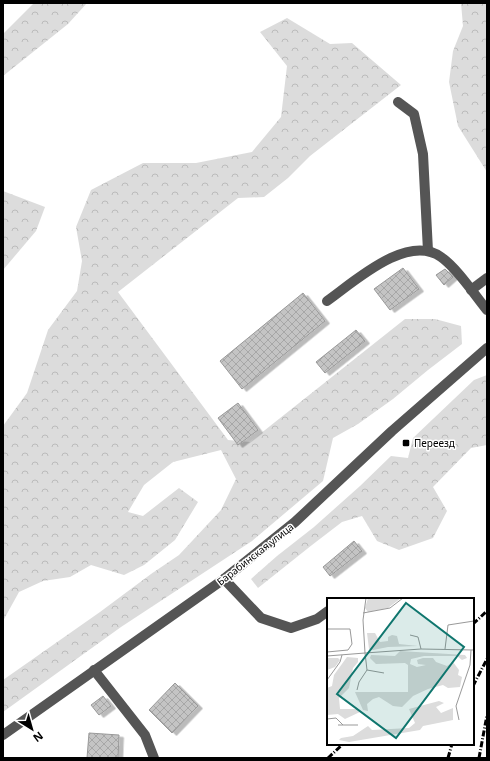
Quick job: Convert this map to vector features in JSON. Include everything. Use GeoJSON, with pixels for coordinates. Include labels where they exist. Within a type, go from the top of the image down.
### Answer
{"type":"FeatureCollection","features":[{"type":"Feature","properties":{"kind":"street"},"geometry":{"type":"LineString","coordinates":[[398,102],[414,114],[421,147],[428,251]]}},
{"type":"Feature","properties":{"kind":"street"},"geometry":{"type":"LineString","coordinates":[[327,301],[384,260],[407,251],[428,251],[440,256],[451,266],[487,310]]}},
{"type":"Feature","properties":{"kind":"street"},"geometry":{"type":"LineString","coordinates":[[471,290],[487,278]]}},
{"type":"Feature","properties":{"kind":"street","name":"Барабинская улица"},"geometry":{"type":"LineString","coordinates":[[3,735],[224,579],[295,522],[392,431],[487,348]]}},
{"type":"Feature","properties":{"kind":"street"},"geometry":{"type":"LineString","coordinates":[[224,579],[261,618],[291,628],[317,619],[327,612]]}},
{"type":"Feature","properties":{"kind":"street"},"geometry":{"type":"LineString","coordinates":[[94,670],[146,735],[154,758]]}},
{"type":"Feature","properties":{"kind":"green space"},"geometry":{"type":"Polygon","coordinates":[[[34,3],[87,3],[68,24],[3,76],[3,34],[34,3]]]}},
{"type":"Feature","properties":{"kind":"green space"},"geometry":{"type":"Polygon","coordinates":[[[461,3],[487,3],[487,172],[458,126],[449,82],[453,51],[463,26],[461,3]]]}},
{"type":"Feature","properties":{"kind":"green space"},"geometry":{"type":"Polygon","coordinates":[[[287,18],[330,44],[352,43],[401,85],[310,156],[288,178],[264,197],[238,198],[118,292],[228,440],[250,442],[405,319],[435,319],[461,326],[462,344],[393,399],[358,424],[333,438],[323,481],[252,541],[121,627],[3,712],[3,680],[179,555],[221,510],[236,479],[221,450],[173,462],[144,485],[128,512],[143,516],[179,488],[198,502],[175,540],[144,565],[124,575],[91,565],[70,577],[43,581],[19,592],[3,621],[3,426],[27,393],[48,330],[77,291],[82,261],[76,227],[91,190],[143,163],[196,163],[252,152],[281,117],[287,66],[260,32],[287,18]]]}},
{"type":"Feature","properties":{"kind":"green space"},"geometry":{"type":"Polygon","coordinates":[[[3,191],[45,207],[36,231],[3,270],[3,191]]]}},
{"type":"Feature","properties":{"kind":"green space"},"geometry":{"type":"Polygon","coordinates":[[[487,375],[487,445],[471,448],[433,487],[447,511],[433,538],[399,550],[377,541],[362,516],[342,522],[258,588],[251,579],[314,527],[391,456],[408,458],[413,438],[474,380],[487,375]]]}},
{"type":"Feature","properties":{"kind":"building"},"geometry":{"type":"Polygon","coordinates":[[[403,268],[419,289],[390,310],[374,289],[403,268]]]}},
{"type":"Feature","properties":{"kind":"building"},"geometry":{"type":"Polygon","coordinates":[[[445,269],[453,277],[444,285],[436,275],[445,269]]]}},
{"type":"Feature","properties":{"kind":"building"},"geometry":{"type":"Polygon","coordinates":[[[303,293],[325,321],[242,389],[220,361],[303,293]]]}},
{"type":"Feature","properties":{"kind":"building"},"geometry":{"type":"Polygon","coordinates":[[[356,330],[365,341],[325,373],[316,362],[356,330]]]}},
{"type":"Feature","properties":{"kind":"building"},"geometry":{"type":"Polygon","coordinates":[[[238,403],[258,430],[238,445],[218,418],[238,403]]]}},
{"type":"Feature","properties":{"kind":"building"},"geometry":{"type":"Polygon","coordinates":[[[354,541],[362,551],[330,576],[323,567],[354,541]]]}},
{"type":"Feature","properties":{"kind":"building"},"geometry":{"type":"Polygon","coordinates":[[[175,683],[198,706],[172,733],[149,710],[175,683]]]}},
{"type":"Feature","properties":{"kind":"building"},"geometry":{"type":"Polygon","coordinates":[[[103,696],[111,706],[99,715],[91,705],[103,696]]]}},
{"type":"Feature","properties":{"kind":"building"},"geometry":{"type":"Polygon","coordinates":[[[89,733],[119,735],[118,758],[87,758],[89,733]]]}},
{"type":"Feature","properties":{"kind":"railway"},"geometry":{"type":"LineString","coordinates":[[474,623],[487,611]]}},
{"type":"Feature","properties":{"kind":"railway"},"geometry":{"type":"LineString","coordinates":[[474,684],[487,659]]}},
{"type":"Feature","properties":{"kind":"railway"},"geometry":{"type":"LineString","coordinates":[[479,758],[487,715]]}},
{"type":"Feature","properties":{"kind":"railway"},"geometry":{"type":"LineString","coordinates":[[328,758],[342,745]]}},
{"type":"Feature","properties":{"kind":"railway"},"geometry":{"type":"LineString","coordinates":[[448,758],[452,745]]}},
{"type":"Feature","properties":{"kind":"place","name":"Переезд"},"geometry":{"type":"Point","coordinates":[406,443]}}]}
